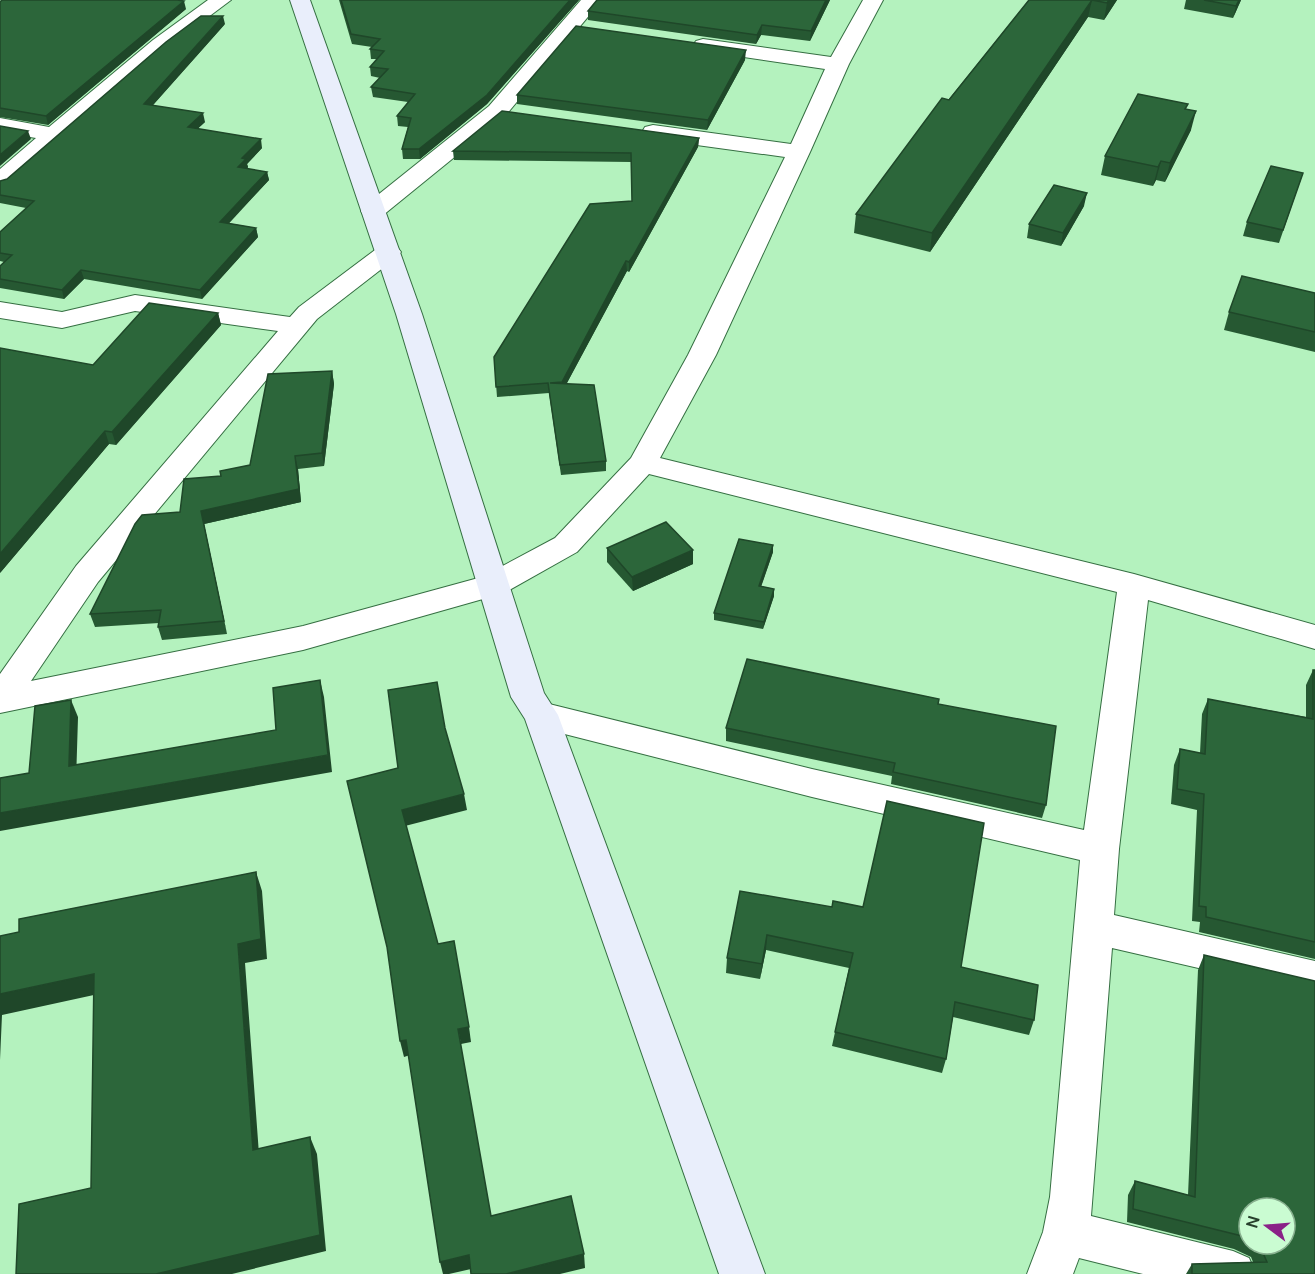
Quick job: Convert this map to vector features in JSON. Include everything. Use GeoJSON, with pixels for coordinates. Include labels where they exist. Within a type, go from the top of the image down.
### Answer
{"type":"FeatureCollection","features":[{"type":"Feature","properties":{"kind":"street"},"geometry":{"type":"LineString","coordinates":[[0,181],[160,44],[221,0]]}},
{"type":"Feature","properties":{"kind":"street"},"geometry":{"type":"LineString","coordinates":[[300,0],[388,252],[528,697],[541,715],[742,1274]]}},
{"type":"Feature","properties":{"kind":"street"},"geometry":{"type":"LineString","coordinates":[[373,211],[497,111],[592,0]]}},
{"type":"Feature","properties":{"kind":"street"},"geometry":{"type":"LineString","coordinates":[[0,700],[303,638],[493,585],[566,545],[644,463],[702,355],[799,152],[838,64],[873,0]]}},
{"type":"Feature","properties":{"kind":"street"},"geometry":{"type":"LineString","coordinates":[[570,26],[593,29]]}},
{"type":"Feature","properties":{"kind":"street"},"geometry":{"type":"LineString","coordinates":[[687,42],[838,64]]}},
{"type":"Feature","properties":{"kind":"street"},"geometry":{"type":"LineString","coordinates":[[497,111],[520,114]]}},
{"type":"Feature","properties":{"kind":"street"},"geometry":{"type":"LineString","coordinates":[[0,125],[54,135]]}},
{"type":"Feature","properties":{"kind":"street"},"geometry":{"type":"LineString","coordinates":[[636,130],[799,152]]}},
{"type":"Feature","properties":{"kind":"street"},"geometry":{"type":"LineString","coordinates":[[0,700],[87,574],[297,326],[308,314],[388,252]]}},
{"type":"Feature","properties":{"kind":"street"},"geometry":{"type":"LineString","coordinates":[[0,310],[62,320],[135,303],[297,326]]}},
{"type":"Feature","properties":{"kind":"street"},"geometry":{"type":"LineString","coordinates":[[644,463],[1134,585],[1315,637]]}},
{"type":"Feature","properties":{"kind":"street"},"geometry":{"type":"LineString","coordinates":[[1050,1274],[1066,1232],[1072,1197],[1100,849],[1134,585]]}},
{"type":"Feature","properties":{"kind":"street"},"geometry":{"type":"LineString","coordinates":[[541,715],[812,783],[1100,849]]}},
{"type":"Feature","properties":{"kind":"street"},"geometry":{"type":"LineString","coordinates":[[1095,927],[1315,978]]}},
{"type":"Feature","properties":{"kind":"street"},"geometry":{"type":"LineString","coordinates":[[1066,1232],[1233,1274]]}},
{"type":"Feature","properties":{"kind":"building"},"geometry":{"type":"Polygon","coordinates":[[[2,0],[184,1],[46,116],[0,108],[0,2],[2,0]]]}},
{"type":"Feature","properties":{"kind":"building"},"geometry":{"type":"Polygon","coordinates":[[[341,0],[570,0],[487,95],[419,149],[402,149],[411,118],[397,116],[415,94],[371,87],[388,69],[370,67],[384,51],[370,49],[380,39],[351,34],[341,0]]]}},
{"type":"Feature","properties":{"kind":"building"},"geometry":{"type":"Polygon","coordinates":[[[597,0],[826,0],[811,31],[762,25],[757,35],[588,11],[597,0]]]}},
{"type":"Feature","properties":{"kind":"building"},"geometry":{"type":"Polygon","coordinates":[[[1029,0],[1092,0],[932,233],[856,214],[942,98],[949,100],[1029,0]]]}},
{"type":"Feature","properties":{"kind":"building"},"geometry":{"type":"Polygon","coordinates":[[[1092,0],[1109,0],[1107,3],[1092,0]]]}},
{"type":"Feature","properties":{"kind":"building"},"geometry":{"type":"Polygon","coordinates":[[[1204,0],[1239,0],[1236,6],[1204,0]]]}},
{"type":"Feature","properties":{"kind":"building"},"geometry":{"type":"Polygon","coordinates":[[[201,16],[223,16],[144,104],[203,113],[188,127],[261,139],[242,158],[246,159],[238,167],[267,172],[220,222],[256,228],[200,290],[81,270],[62,290],[0,279],[0,266],[12,255],[0,253],[0,232],[34,201],[0,195],[0,181],[7,179],[166,42],[201,16]]]}},
{"type":"Feature","properties":{"kind":"building"},"geometry":{"type":"Polygon","coordinates":[[[576,26],[746,50],[708,120],[517,95],[576,26]]]}},
{"type":"Feature","properties":{"kind":"building"},"geometry":{"type":"Polygon","coordinates":[[[1138,94],[1188,104],[1185,109],[1196,111],[1170,163],[1161,161],[1158,167],[1105,156],[1138,94]]]}},
{"type":"Feature","properties":{"kind":"building"},"geometry":{"type":"Polygon","coordinates":[[[502,111],[699,138],[633,256],[629,262],[626,261],[562,382],[550,383],[594,385],[606,461],[560,465],[548,383],[496,387],[494,357],[590,204],[632,201],[631,153],[453,151],[502,111]]]}},
{"type":"Feature","properties":{"kind":"building"},"geometry":{"type":"Polygon","coordinates":[[[0,126],[28,131],[0,155],[0,126]]]}},
{"type":"Feature","properties":{"kind":"building"},"geometry":{"type":"Polygon","coordinates":[[[1271,166],[1303,173],[1283,230],[1247,222],[1271,166]]]}},
{"type":"Feature","properties":{"kind":"building"},"geometry":{"type":"Polygon","coordinates":[[[1054,185],[1087,193],[1063,233],[1029,224],[1054,185]]]}},
{"type":"Feature","properties":{"kind":"building"},"geometry":{"type":"Polygon","coordinates":[[[1242,276],[1315,293],[1315,332],[1229,312],[1242,276]]]}},
{"type":"Feature","properties":{"kind":"building"},"geometry":{"type":"Polygon","coordinates":[[[149,303],[218,313],[112,432],[105,431],[0,554],[0,348],[93,365],[149,303]]]}},
{"type":"Feature","properties":{"kind":"building"},"geometry":{"type":"Polygon","coordinates":[[[332,371],[322,453],[295,456],[299,489],[201,511],[224,621],[158,627],[161,610],[90,614],[135,524],[142,515],[180,512],[184,479],[221,476],[220,471],[250,465],[268,374],[332,371]]]}},
{"type":"Feature","properties":{"kind":"building"},"geometry":{"type":"Polygon","coordinates":[[[666,522],[693,550],[632,577],[607,548],[666,522]]]}},
{"type":"Feature","properties":{"kind":"building"},"geometry":{"type":"Polygon","coordinates":[[[739,539],[773,545],[759,586],[774,589],[764,622],[714,613],[739,539]]]}},
{"type":"Feature","properties":{"kind":"building"},"geometry":{"type":"Polygon","coordinates":[[[747,659],[939,699],[938,704],[1056,726],[1046,805],[893,772],[895,763],[726,728],[747,659]]]}},
{"type":"Feature","properties":{"kind":"building"},"geometry":{"type":"Polygon","coordinates":[[[1313,670],[1315,670],[1315,942],[1206,917],[1206,907],[1199,906],[1204,794],[1177,789],[1180,749],[1205,754],[1208,699],[1313,719],[1313,670]]]}},
{"type":"Feature","properties":{"kind":"building"},"geometry":{"type":"Polygon","coordinates":[[[320,680],[328,755],[0,813],[0,778],[29,773],[35,706],[71,700],[69,766],[276,730],[273,688],[320,680]]]}},
{"type":"Feature","properties":{"kind":"building"},"geometry":{"type":"Polygon","coordinates":[[[437,682],[445,728],[464,794],[402,810],[438,944],[454,941],[469,1027],[458,1029],[491,1216],[571,1196],[584,1254],[506,1274],[471,1274],[469,1255],[440,1262],[406,1040],[400,1041],[387,947],[347,781],[398,768],[388,690],[437,682]]]}},
{"type":"Feature","properties":{"kind":"building"},"geometry":{"type":"Polygon","coordinates":[[[887,801],[984,823],[961,967],[1038,985],[1034,1020],[955,1002],[946,1059],[835,1032],[853,953],[767,935],[762,964],[727,958],[740,891],[832,907],[833,901],[863,907],[887,801]]]}},
{"type":"Feature","properties":{"kind":"building"},"geometry":{"type":"Polygon","coordinates":[[[256,872],[261,939],[238,944],[253,1150],[310,1137],[320,1235],[156,1274],[16,1274],[19,1204],[91,1188],[94,974],[0,994],[0,936],[19,932],[19,919],[256,872]]]}},
{"type":"Feature","properties":{"kind":"building"},"geometry":{"type":"Polygon","coordinates":[[[1204,955],[1315,981],[1315,1274],[1192,1274],[1192,1264],[1267,1262],[1264,1256],[1297,1256],[1297,1196],[1237,1196],[1237,1235],[1133,1209],[1135,1181],[1195,1197],[1204,955]]]}}]}
